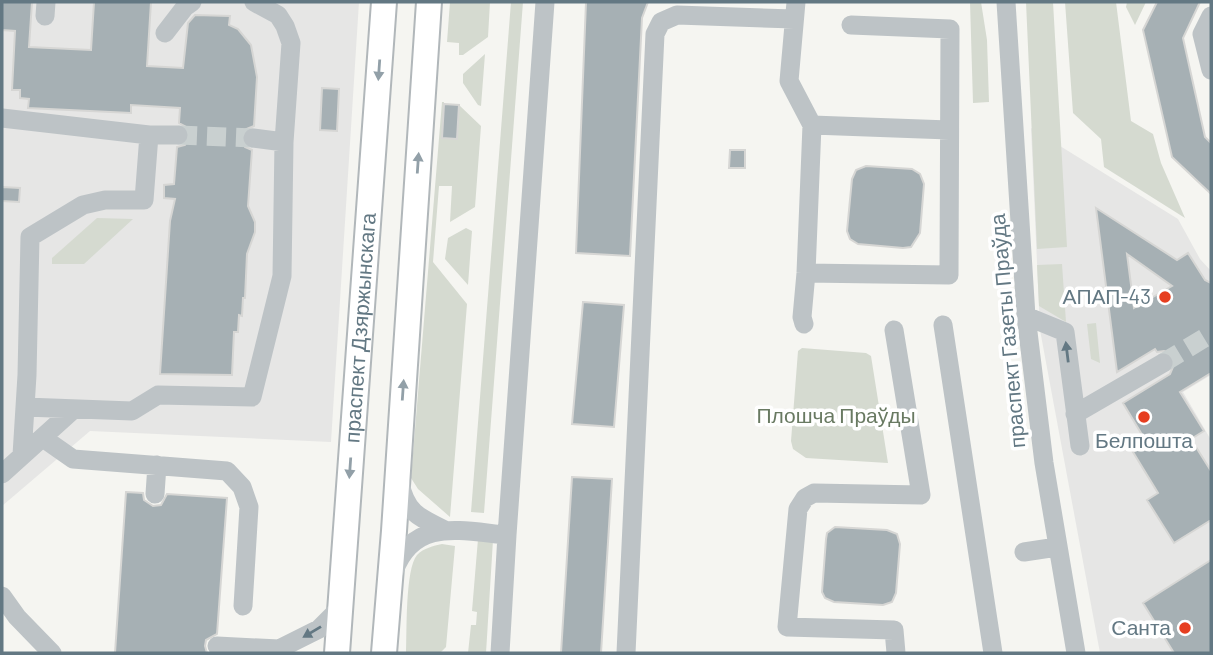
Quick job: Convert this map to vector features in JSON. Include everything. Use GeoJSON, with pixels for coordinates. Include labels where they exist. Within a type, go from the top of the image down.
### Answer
{"type":"FeatureCollection","features":[{"type":"Feature","properties":{"kind":"main road","name":"праспект Дзяржынскага"},"geometry":{"type":"LineString","coordinates":[[337,653],[384,2]]}},
{"type":"Feature","properties":{"kind":"main road"},"geometry":{"type":"LineString","coordinates":[[384,653],[429,2]]}},
{"type":"Feature","properties":{"kind":"street"},"geometry":{"type":"LineString","coordinates":[[165,33],[184,7],[192,2]]}},
{"type":"Feature","properties":{"kind":"street"},"geometry":{"type":"LineString","coordinates":[[25,407],[132,411],[158,395],[252,397],[282,276],[284,142],[291,43],[278,15],[254,2]]}},
{"type":"Feature","properties":{"kind":"street"},"geometry":{"type":"LineString","coordinates":[[500,653],[545,2]]}},
{"type":"Feature","properties":{"kind":"street","name":"праспект Газеты Праўда"},"geometry":{"type":"LineString","coordinates":[[1006,2],[1026,316],[1044,463],[1076,653]]}},
{"type":"Feature","properties":{"kind":"street"},"geometry":{"type":"LineString","coordinates":[[626,653],[655,34],[661,22],[677,15],[795,10],[789,81],[813,125],[802,317],[804,324]]}},
{"type":"Feature","properties":{"kind":"street"},"geometry":{"type":"LineString","coordinates":[[1211,16],[1202,34],[1211,70]]}},
{"type":"Feature","properties":{"kind":"street"},"geometry":{"type":"LineString","coordinates":[[806,273],[948,275],[950,29],[851,25]]}},
{"type":"Feature","properties":{"kind":"street"},"geometry":{"type":"LineString","coordinates":[[2,118],[149,135],[178,135]]}},
{"type":"Feature","properties":{"kind":"street"},"geometry":{"type":"LineString","coordinates":[[813,125],[949,130]]}},
{"type":"Feature","properties":{"kind":"street"},"geometry":{"type":"LineString","coordinates":[[22,455],[30,237],[83,205],[105,200],[144,200],[149,135]]}},
{"type":"Feature","properties":{"kind":"street"},"geometry":{"type":"LineString","coordinates":[[253,138],[284,142]]}},
{"type":"Feature","properties":{"kind":"street"},"geometry":{"type":"LineString","coordinates":[[1026,316],[1065,332],[1080,446]]}},
{"type":"Feature","properties":{"kind":"street"},"geometry":{"type":"LineString","coordinates":[[943,325],[993,653]]}},
{"type":"Feature","properties":{"kind":"street"},"geometry":{"type":"LineString","coordinates":[[894,330],[921,495],[814,493],[805,498],[798,509],[787,627],[894,630],[896,653]]}},
{"type":"Feature","properties":{"kind":"street"},"geometry":{"type":"LineString","coordinates":[[1075,414],[1163,363]]}},
{"type":"Feature","properties":{"kind":"street"},"geometry":{"type":"LineString","coordinates":[[2,474],[74,409]]}},
{"type":"Feature","properties":{"kind":"street"},"geometry":{"type":"LineString","coordinates":[[43,438],[72,459],[227,471],[242,487],[249,508],[243,606]]}},
{"type":"Feature","properties":{"kind":"street"},"geometry":{"type":"LineString","coordinates":[[155,494],[157,465]]}},
{"type":"Feature","properties":{"kind":"street"},"geometry":{"type":"LineString","coordinates":[[397,472],[402,493],[417,516],[445,530]]}},
{"type":"Feature","properties":{"kind":"street"},"geometry":{"type":"LineString","coordinates":[[391,579],[398,559],[410,543],[427,533],[445,530],[507,535]]}},
{"type":"Feature","properties":{"kind":"street"},"geometry":{"type":"LineString","coordinates":[[1024,552],[1057,547]]}},
{"type":"Feature","properties":{"kind":"street"},"geometry":{"type":"LineString","coordinates":[[2,596],[17,617],[52,653]]}},
{"type":"Feature","properties":{"kind":"street"},"geometry":{"type":"LineString","coordinates":[[216,646],[283,651],[312,633],[340,608]]}},
{"type":"Feature","properties":{"kind":"shaded area"},"geometry":{"type":"Polygon","coordinates":[[[2,2],[359,2],[331,442],[90,431],[2,506],[2,2]]]}},
{"type":"Feature","properties":{"kind":"shaded area"},"geometry":{"type":"Polygon","coordinates":[[[1031,128],[1178,219],[1200,259],[1211,271],[1211,375],[1183,392],[1211,440],[1211,653],[1100,653],[1040,330],[1031,128]]]}},
{"type":"Feature","properties":{"kind":"green space"},"geometry":{"type":"Polygon","coordinates":[[[450,2],[490,2],[488,37],[463,55],[459,55],[459,43],[447,42],[450,2]]]}},
{"type":"Feature","properties":{"kind":"green space"},"geometry":{"type":"Polygon","coordinates":[[[511,2],[523,2],[484,513],[471,512],[511,2]]]}},
{"type":"Feature","properties":{"kind":"green space"},"geometry":{"type":"Polygon","coordinates":[[[970,2],[981,2],[987,40],[989,102],[973,103],[970,2]]]}},
{"type":"Feature","properties":{"kind":"green space"},"geometry":{"type":"Polygon","coordinates":[[[1026,2],[1053,2],[1067,247],[1037,249],[1026,2]]]}},
{"type":"Feature","properties":{"kind":"green space"},"geometry":{"type":"Polygon","coordinates":[[[1065,2],[1116,2],[1131,121],[1153,134],[1161,163],[1185,218],[1104,167],[1101,139],[1073,113],[1065,2]]]}},
{"type":"Feature","properties":{"kind":"green space"},"geometry":{"type":"Polygon","coordinates":[[[1127,2],[1146,2],[1135,25],[1126,7],[1127,2]]]}},
{"type":"Feature","properties":{"kind":"green space"},"geometry":{"type":"Polygon","coordinates":[[[485,54],[481,106],[463,83],[463,74],[485,54]]]}},
{"type":"Feature","properties":{"kind":"green space"},"geometry":{"type":"Polygon","coordinates":[[[442,102],[442,138],[457,139],[459,105],[481,126],[475,207],[450,222],[452,186],[439,186],[433,262],[467,304],[450,517],[418,489],[411,478],[442,102]]]}},
{"type":"Feature","properties":{"kind":"green space"},"geometry":{"type":"Polygon","coordinates":[[[97,218],[133,219],[84,264],[52,264],[52,258],[97,218]]]}},
{"type":"Feature","properties":{"kind":"green space"},"geometry":{"type":"Polygon","coordinates":[[[466,228],[472,231],[468,285],[445,259],[448,238],[466,228]]]}},
{"type":"Feature","properties":{"kind":"green space"},"geometry":{"type":"Polygon","coordinates":[[[1062,264],[1066,322],[1039,306],[1037,265],[1062,264]]]}},
{"type":"Feature","properties":{"kind":"green space"},"geometry":{"type":"Polygon","coordinates":[[[1096,323],[1100,363],[1091,359],[1087,324],[1096,323]]]}},
{"type":"Feature","properties":{"kind":"green space","name":"Плошча Праўды"},"geometry":{"type":"Polygon","coordinates":[[[802,348],[866,353],[871,356],[888,463],[806,458],[793,449],[791,441],[798,351],[802,348]]]}},
{"type":"Feature","properties":{"kind":"green space"},"geometry":{"type":"Polygon","coordinates":[[[478,539],[493,540],[486,653],[468,653],[471,625],[476,625],[477,612],[472,611],[478,539]]]}},
{"type":"Feature","properties":{"kind":"green space"},"geometry":{"type":"Polygon","coordinates":[[[442,544],[455,546],[446,647],[440,653],[406,653],[410,573],[413,562],[423,551],[442,544]]]}},
{"type":"Feature","properties":{"kind":"building"},"geometry":{"type":"Polygon","coordinates":[[[2,2],[32,2],[29,47],[91,50],[94,2],[151,2],[147,66],[183,68],[188,23],[195,15],[230,16],[229,25],[238,29],[251,45],[257,77],[254,126],[244,130],[241,137],[245,147],[252,150],[248,206],[255,222],[255,232],[247,254],[242,316],[239,315],[238,332],[234,332],[232,375],[160,374],[170,221],[175,199],[164,198],[164,185],[174,184],[177,147],[185,145],[190,136],[188,128],[179,123],[180,108],[131,105],[131,113],[28,108],[29,99],[20,98],[20,90],[12,90],[15,31],[2,30],[2,2]]]}},
{"type":"Feature","properties":{"kind":"building"},"geometry":{"type":"Polygon","coordinates":[[[586,2],[648,2],[642,18],[630,256],[576,253],[586,2]]]}},
{"type":"Feature","properties":{"kind":"building"},"geometry":{"type":"Polygon","coordinates":[[[1157,2],[1200,2],[1183,38],[1205,137],[1211,143],[1211,194],[1172,157],[1143,30],[1157,2]]]}},
{"type":"Feature","properties":{"kind":"building"},"geometry":{"type":"Polygon","coordinates":[[[322,88],[339,89],[337,131],[320,130],[322,88]]]}},
{"type":"Feature","properties":{"kind":"building"},"geometry":{"type":"Polygon","coordinates":[[[444,104],[459,105],[457,139],[442,138],[444,104]]]}},
{"type":"Feature","properties":{"kind":"building"},"geometry":{"type":"Polygon","coordinates":[[[730,150],[745,150],[745,168],[729,168],[730,150]]]}},
{"type":"Feature","properties":{"kind":"building"},"geometry":{"type":"Polygon","coordinates":[[[866,166],[912,169],[920,174],[924,184],[920,233],[911,247],[858,244],[850,239],[847,231],[852,179],[856,170],[866,166]]]}},
{"type":"Feature","properties":{"kind":"building"},"geometry":{"type":"Polygon","coordinates":[[[2,187],[20,188],[19,202],[2,201],[2,187]]]}},
{"type":"Feature","properties":{"kind":"building"},"geometry":{"type":"Polygon","coordinates":[[[1096,208],[1177,260],[1188,253],[1205,280],[1211,283],[1211,373],[1180,392],[1204,431],[1191,439],[1211,471],[1211,520],[1174,543],[1147,500],[1158,493],[1133,452],[1147,443],[1123,403],[1170,374],[1175,362],[1170,353],[1157,352],[1155,349],[1117,372],[1096,208]],[[1127,254],[1134,308],[1172,286],[1127,254]]]}},
{"type":"Feature","properties":{"kind":"building"},"geometry":{"type":"Polygon","coordinates":[[[583,302],[624,305],[614,427],[572,424],[583,302]]]}},
{"type":"Feature","properties":{"kind":"building"},"geometry":{"type":"Polygon","coordinates":[[[572,477],[612,479],[601,653],[561,653],[572,477]]]}},
{"type":"Feature","properties":{"kind":"building"},"geometry":{"type":"Polygon","coordinates":[[[126,492],[143,493],[144,500],[153,506],[161,505],[167,494],[227,498],[217,634],[206,640],[207,653],[115,653],[126,492]]]}},
{"type":"Feature","properties":{"kind":"building"},"geometry":{"type":"Polygon","coordinates":[[[835,527],[887,530],[897,534],[900,544],[896,593],[892,602],[883,605],[834,602],[825,598],[822,592],[826,539],[827,533],[835,527]]]}},
{"type":"Feature","properties":{"kind":"building","name":"Санта"},"geometry":{"type":"Polygon","coordinates":[[[1211,560],[1211,653],[1174,653],[1143,603],[1211,560]]]}},
{"type":"Feature","properties":{"kind":"tunnel"},"geometry":{"type":"LineString","coordinates":[[178,135],[253,138]]}},
{"type":"Feature","properties":{"kind":"tunnel"},"geometry":{"type":"LineString","coordinates":[[1163,363],[1211,334]]}},
{"type":"Feature","properties":{"kind":"place","name":"АПАП-43"},"geometry":{"type":"Point","coordinates":[1165,297]}},
{"type":"Feature","properties":{"kind":"place","name":"Белпошта"},"geometry":{"type":"Point","coordinates":[1144,417]}},
{"type":"Feature","properties":{"kind":"place","name":"Санта"},"geometry":{"type":"Point","coordinates":[1185,628]}}]}
